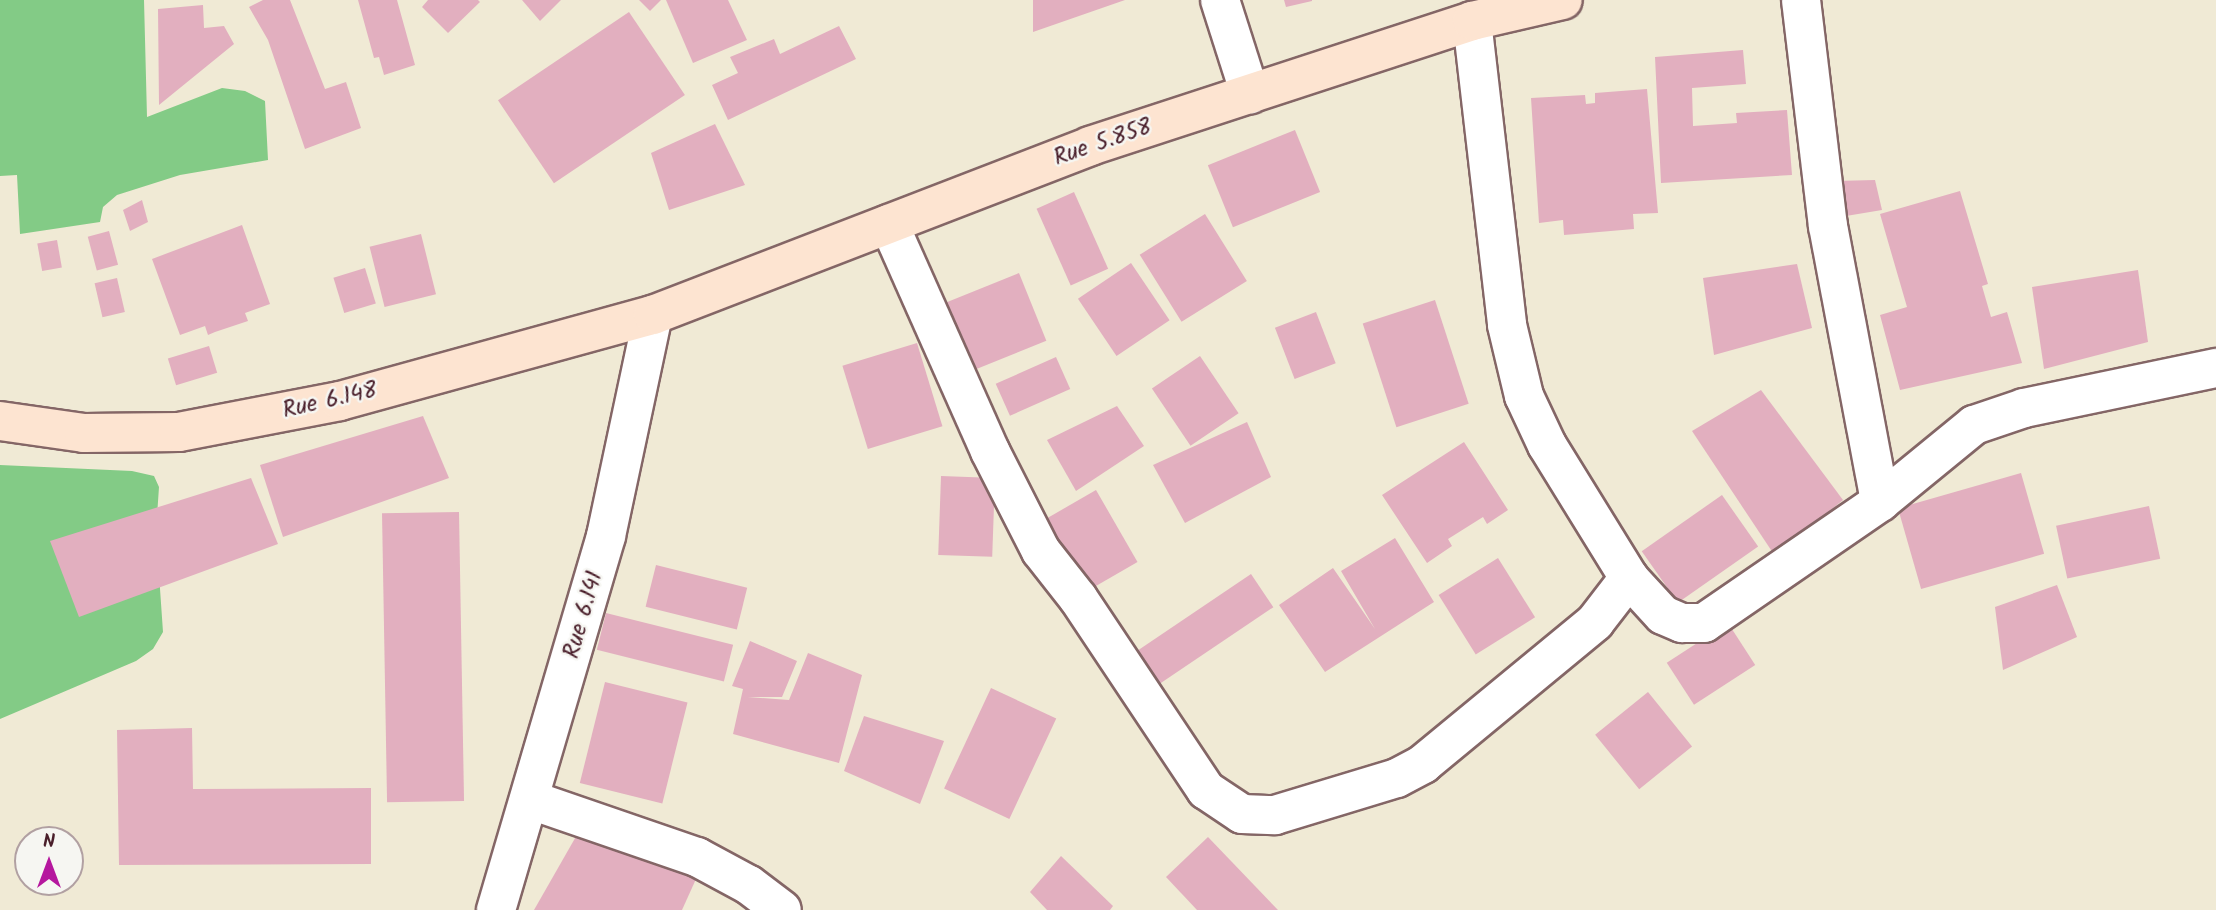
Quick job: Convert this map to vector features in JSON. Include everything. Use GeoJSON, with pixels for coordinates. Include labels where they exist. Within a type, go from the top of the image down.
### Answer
{"type":"FeatureCollection","features":[{"type":"Feature","properties":{"kind":"street"},"geometry":{"type":"LineString","coordinates":[[1220,0],[1250,93]]}},
{"type":"Feature","properties":{"kind":"street","name":"Rue 5.858"},"geometry":{"type":"LineString","coordinates":[[653,316],[1090,146],[1472,21],[1563,0]]}},
{"type":"Feature","properties":{"kind":"street"},"geometry":{"type":"LineString","coordinates":[[1801,0],[1828,226],[1881,502]]}},
{"type":"Feature","properties":{"kind":"street"},"geometry":{"type":"LineString","coordinates":[[1472,21],[1507,325],[1524,396],[1547,445],[1629,578],[1663,615],[1682,623],[1704,623],[1881,502],[1974,425],[1997,415],[2216,368]]}},
{"type":"Feature","properties":{"kind":"street"},"geometry":{"type":"LineString","coordinates":[[889,224],[990,451],[1041,551],[1079,598],[1206,790],[1242,814],[1275,815],[1397,778],[1423,764],[1595,622],[1629,578]]}},
{"type":"Feature","properties":{"kind":"street","name":"Rue 6.148"},"geometry":{"type":"LineString","coordinates":[[0,421],[84,433],[179,432],[340,401],[653,316]]}},
{"type":"Feature","properties":{"kind":"street","name":"Rue 6.141"},"geometry":{"type":"LineString","coordinates":[[496,910],[531,800],[606,536],[653,316]]}},
{"type":"Feature","properties":{"kind":"street"},"geometry":{"type":"LineString","coordinates":[[531,800],[697,857],[749,885],[782,910]]}},
{"type":"Feature","properties":{"kind":"green space"},"geometry":{"type":"Polygon","coordinates":[[[0,0],[144,0],[147,117],[222,88],[245,91],[265,101],[268,160],[180,175],[117,195],[103,207],[100,222],[20,234],[17,175],[0,176],[0,0]]]}},
{"type":"Feature","properties":{"kind":"green space"},"geometry":{"type":"Polygon","coordinates":[[[0,465],[132,471],[154,476],[159,487],[156,531],[163,632],[153,649],[136,661],[0,719],[0,465]]]}},
{"type":"Feature","properties":{"kind":"building"},"geometry":{"type":"Polygon","coordinates":[[[263,0],[290,0],[325,89],[346,82],[361,128],[305,149],[268,40],[249,7],[263,0]]]}},
{"type":"Feature","properties":{"kind":"building"},"geometry":{"type":"Polygon","coordinates":[[[358,0],[397,0],[415,65],[384,75],[379,57],[374,58],[358,0]]]}},
{"type":"Feature","properties":{"kind":"building"},"geometry":{"type":"Polygon","coordinates":[[[428,0],[480,2],[448,33],[422,7],[428,0]]]}},
{"type":"Feature","properties":{"kind":"building"},"geometry":{"type":"Polygon","coordinates":[[[522,0],[561,0],[540,21],[522,0]]]}},
{"type":"Feature","properties":{"kind":"building"},"geometry":{"type":"Polygon","coordinates":[[[639,0],[661,0],[650,11],[639,0]]]}},
{"type":"Feature","properties":{"kind":"building"},"geometry":{"type":"Polygon","coordinates":[[[666,0],[728,0],[747,40],[693,63],[666,0]]]}},
{"type":"Feature","properties":{"kind":"building"},"geometry":{"type":"Polygon","coordinates":[[[1033,0],[1125,0],[1033,32],[1033,0]]]}},
{"type":"Feature","properties":{"kind":"building"},"geometry":{"type":"Polygon","coordinates":[[[1284,0],[1312,0],[1312,1],[1286,7],[1284,0]]]}},
{"type":"Feature","properties":{"kind":"building"},"geometry":{"type":"Polygon","coordinates":[[[203,5],[204,28],[224,26],[234,44],[159,105],[158,9],[203,5]]]}},
{"type":"Feature","properties":{"kind":"building"},"geometry":{"type":"Polygon","coordinates":[[[629,12],[685,95],[554,183],[498,100],[629,12]]]}},
{"type":"Feature","properties":{"kind":"building"},"geometry":{"type":"Polygon","coordinates":[[[839,26],[856,59],[728,120],[712,85],[738,73],[730,57],[774,39],[780,54],[839,26]]]}},
{"type":"Feature","properties":{"kind":"building"},"geometry":{"type":"Polygon","coordinates":[[[1743,50],[1746,84],[1692,88],[1693,126],[1737,123],[1736,113],[1787,110],[1792,175],[1661,183],[1655,57],[1743,50]]]}},
{"type":"Feature","properties":{"kind":"building"},"geometry":{"type":"Polygon","coordinates":[[[1647,89],[1658,213],[1633,214],[1634,229],[1564,235],[1563,220],[1539,223],[1531,98],[1585,95],[1586,104],[1595,103],[1595,93],[1647,89]]]}},
{"type":"Feature","properties":{"kind":"building"},"geometry":{"type":"Polygon","coordinates":[[[715,124],[745,185],[669,210],[651,153],[715,124]]]}},
{"type":"Feature","properties":{"kind":"building"},"geometry":{"type":"Polygon","coordinates":[[[1295,130],[1320,192],[1233,227],[1208,165],[1295,130]]]}},
{"type":"Feature","properties":{"kind":"building"},"geometry":{"type":"Polygon","coordinates":[[[1875,180],[1882,210],[1840,217],[1835,181],[1875,180]]]}},
{"type":"Feature","properties":{"kind":"building"},"geometry":{"type":"Polygon","coordinates":[[[1960,191],[1988,284],[1982,286],[1991,317],[2007,312],[2022,363],[1900,390],[1880,315],[1907,307],[1880,214],[1960,191]]]}},
{"type":"Feature","properties":{"kind":"building"},"geometry":{"type":"Polygon","coordinates":[[[1074,192],[1108,269],[1071,285],[1037,209],[1074,192]]]}},
{"type":"Feature","properties":{"kind":"building"},"geometry":{"type":"Polygon","coordinates":[[[142,200],[148,222],[130,231],[123,210],[142,200]]]}},
{"type":"Feature","properties":{"kind":"building"},"geometry":{"type":"Polygon","coordinates":[[[1205,214],[1247,281],[1182,322],[1140,255],[1205,214]]]}},
{"type":"Feature","properties":{"kind":"building"},"geometry":{"type":"Polygon","coordinates":[[[242,225],[270,304],[245,313],[248,321],[208,335],[205,326],[180,335],[152,259],[242,225]]]}},
{"type":"Feature","properties":{"kind":"building"},"geometry":{"type":"Polygon","coordinates":[[[109,231],[118,265],[97,271],[88,237],[109,231]]]}},
{"type":"Feature","properties":{"kind":"building"},"geometry":{"type":"Polygon","coordinates":[[[421,234],[436,294],[385,307],[370,247],[421,234]]]}},
{"type":"Feature","properties":{"kind":"building"},"geometry":{"type":"Polygon","coordinates":[[[57,240],[62,268],[42,271],[37,243],[57,240]]]}},
{"type":"Feature","properties":{"kind":"building"},"geometry":{"type":"Polygon","coordinates":[[[1131,263],[1170,320],[1117,356],[1078,299],[1131,263]]]}},
{"type":"Feature","properties":{"kind":"building"},"geometry":{"type":"Polygon","coordinates":[[[1797,264],[1812,328],[1714,355],[1703,278],[1797,264]]]}},
{"type":"Feature","properties":{"kind":"building"},"geometry":{"type":"Polygon","coordinates":[[[365,268],[376,303],[344,313],[333,278],[365,268]]]}},
{"type":"Feature","properties":{"kind":"building"},"geometry":{"type":"Polygon","coordinates":[[[2138,270],[2148,342],[2044,369],[2032,287],[2138,270]]]}},
{"type":"Feature","properties":{"kind":"building"},"geometry":{"type":"Polygon","coordinates":[[[1019,273],[1046,341],[967,373],[939,305],[1019,273]]]}},
{"type":"Feature","properties":{"kind":"building"},"geometry":{"type":"Polygon","coordinates":[[[117,278],[125,312],[102,317],[95,283],[117,278]]]}},
{"type":"Feature","properties":{"kind":"building"},"geometry":{"type":"Polygon","coordinates":[[[1435,300],[1469,404],[1396,427],[1363,323],[1435,300]]]}},
{"type":"Feature","properties":{"kind":"building"},"geometry":{"type":"Polygon","coordinates":[[[1316,312],[1336,363],[1295,379],[1275,328],[1316,312]]]}},
{"type":"Feature","properties":{"kind":"building"},"geometry":{"type":"Polygon","coordinates":[[[917,343],[942,426],[868,449],[842,366],[917,343]]]}},
{"type":"Feature","properties":{"kind":"building"},"geometry":{"type":"Polygon","coordinates":[[[209,346],[217,373],[176,385],[168,359],[209,346]]]}},
{"type":"Feature","properties":{"kind":"building"},"geometry":{"type":"Polygon","coordinates":[[[1200,356],[1239,413],[1191,446],[1152,388],[1200,356]]]}},
{"type":"Feature","properties":{"kind":"building"},"geometry":{"type":"Polygon","coordinates":[[[1056,357],[1070,389],[1010,416],[996,384],[1056,357]]]}},
{"type":"Feature","properties":{"kind":"building"},"geometry":{"type":"Polygon","coordinates":[[[1761,390],[1843,500],[1775,556],[1692,431],[1761,390]]]}},
{"type":"Feature","properties":{"kind":"building"},"geometry":{"type":"Polygon","coordinates":[[[1117,406],[1144,446],[1076,491],[1047,440],[1117,406]]]}},
{"type":"Feature","properties":{"kind":"building"},"geometry":{"type":"Polygon","coordinates":[[[423,416],[449,478],[283,537],[260,465],[423,416]]]}},
{"type":"Feature","properties":{"kind":"building"},"geometry":{"type":"Polygon","coordinates":[[[1247,422],[1271,477],[1185,523],[1153,465],[1247,422]]]}},
{"type":"Feature","properties":{"kind":"building"},"geometry":{"type":"Polygon","coordinates":[[[1464,442],[1508,510],[1487,524],[1483,517],[1448,539],[1452,546],[1427,563],[1382,495],[1464,442]]]}},
{"type":"Feature","properties":{"kind":"building"},"geometry":{"type":"Polygon","coordinates":[[[2021,473],[2044,554],[1921,589],[1898,508],[2021,473]]]}},
{"type":"Feature","properties":{"kind":"building"},"geometry":{"type":"Polygon","coordinates":[[[941,476],[995,478],[992,557],[938,555],[941,476]]]}},
{"type":"Feature","properties":{"kind":"building"},"geometry":{"type":"Polygon","coordinates":[[[251,478],[278,544],[79,617],[50,541],[251,478]]]}},
{"type":"Feature","properties":{"kind":"building"},"geometry":{"type":"Polygon","coordinates":[[[1096,490],[1138,562],[1081,594],[1040,522],[1096,490]]]}},
{"type":"Feature","properties":{"kind":"building"},"geometry":{"type":"Polygon","coordinates":[[[1722,495],[1758,547],[1678,603],[1642,551],[1722,495]]]}},
{"type":"Feature","properties":{"kind":"building"},"geometry":{"type":"Polygon","coordinates":[[[2149,506],[2160,559],[2067,579],[2056,526],[2149,506]]]}},
{"type":"Feature","properties":{"kind":"building"},"geometry":{"type":"Polygon","coordinates":[[[459,512],[464,801],[387,802],[382,513],[459,512]]]}},
{"type":"Feature","properties":{"kind":"building"},"geometry":{"type":"Polygon","coordinates":[[[1395,538],[1434,602],[1325,672],[1279,605],[1333,568],[1375,629],[1341,571],[1395,538]]]}},
{"type":"Feature","properties":{"kind":"building"},"geometry":{"type":"Polygon","coordinates":[[[1498,558],[1535,617],[1476,654],[1439,595],[1498,558]]]}},
{"type":"Feature","properties":{"kind":"building"},"geometry":{"type":"Polygon","coordinates":[[[656,565],[747,588],[737,629],[646,607],[656,565]]]}},
{"type":"Feature","properties":{"kind":"building"},"geometry":{"type":"Polygon","coordinates":[[[1251,574],[1273,607],[1156,687],[1133,653],[1251,574]]]}},
{"type":"Feature","properties":{"kind":"building"},"geometry":{"type":"Polygon","coordinates":[[[2057,585],[2077,637],[2003,670],[1995,607],[2057,585]]]}},
{"type":"Feature","properties":{"kind":"building"},"geometry":{"type":"Polygon","coordinates":[[[606,613],[733,645],[724,682],[597,650],[606,613]]]}},
{"type":"Feature","properties":{"kind":"building"},"geometry":{"type":"Polygon","coordinates":[[[1728,623],[1755,665],[1694,705],[1667,663],[1728,623]]]}},
{"type":"Feature","properties":{"kind":"building"},"geometry":{"type":"Polygon","coordinates":[[[750,641],[797,661],[782,697],[748,697],[789,700],[808,653],[862,675],[839,763],[733,734],[743,689],[732,686],[750,641]]]}},
{"type":"Feature","properties":{"kind":"building"},"geometry":{"type":"Polygon","coordinates":[[[605,682],[687,703],[662,803],[580,783],[605,682]]]}},
{"type":"Feature","properties":{"kind":"building"},"geometry":{"type":"Polygon","coordinates":[[[991,688],[1056,718],[1009,819],[944,789],[991,688]]]}},
{"type":"Feature","properties":{"kind":"building"},"geometry":{"type":"Polygon","coordinates":[[[1648,692],[1692,746],[1639,789],[1595,735],[1648,692]]]}},
{"type":"Feature","properties":{"kind":"building"},"geometry":{"type":"Polygon","coordinates":[[[864,716],[944,741],[920,804],[844,771],[864,716]]]}},
{"type":"Feature","properties":{"kind":"building"},"geometry":{"type":"Polygon","coordinates":[[[192,728],[193,789],[371,788],[371,864],[119,865],[117,730],[192,728]]]}},
{"type":"Feature","properties":{"kind":"building"},"geometry":{"type":"Polygon","coordinates":[[[582,826],[696,879],[682,910],[534,910],[582,826]]]}},
{"type":"Feature","properties":{"kind":"building"},"geometry":{"type":"Polygon","coordinates":[[[1208,837],[1278,910],[1197,910],[1166,877],[1208,837]]]}},
{"type":"Feature","properties":{"kind":"building"},"geometry":{"type":"Polygon","coordinates":[[[1061,856],[1113,906],[1110,910],[1047,910],[1030,892],[1061,856]]]}}]}
